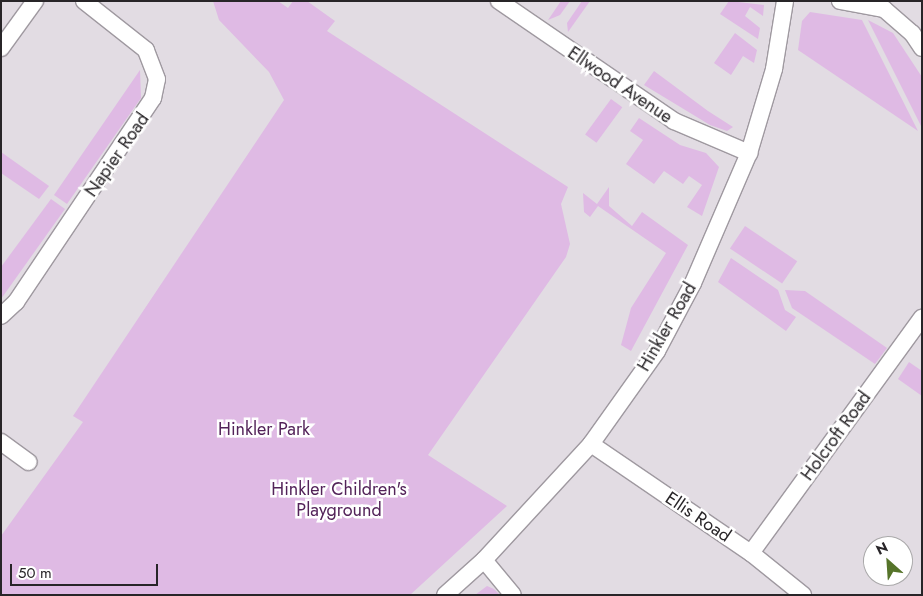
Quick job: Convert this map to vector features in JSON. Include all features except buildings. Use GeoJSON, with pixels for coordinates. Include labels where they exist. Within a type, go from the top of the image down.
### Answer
{"type":"FeatureCollection","features":[{"type":"Feature","properties":{"kind":"street"},"geometry":{"type":"LineString","coordinates":[[1,48],[35,1]]}},
{"type":"Feature","properties":{"kind":"street","name":"Napier Road"},"geometry":{"type":"LineString","coordinates":[[1,316],[16,302],[154,98],[157,78],[146,50],[84,1]]}},
{"type":"Feature","properties":{"kind":"street","name":"Ellwood Avenue"},"geometry":{"type":"LineString","coordinates":[[499,1],[674,121],[749,153]]}},
{"type":"Feature","properties":{"kind":"street","name":"Hinkler Road"},"geometry":{"type":"LineString","coordinates":[[445,595],[484,560],[591,444],[666,334],[700,269],[749,153],[774,69],[786,1]]}},
{"type":"Feature","properties":{"kind":"street"},"geometry":{"type":"LineString","coordinates":[[840,1],[884,9],[912,33],[922,48]]}},
{"type":"Feature","properties":{"kind":"street","name":"Holcroft Road"},"geometry":{"type":"LineString","coordinates":[[751,553],[922,318]]}},
{"type":"Feature","properties":{"kind":"street"},"geometry":{"type":"LineString","coordinates":[[1,442],[29,462]]}},
{"type":"Feature","properties":{"kind":"street","name":"Ellis Road"},"geometry":{"type":"LineString","coordinates":[[591,444],[751,553],[803,595]]}},
{"type":"Feature","properties":{"kind":"street"},"geometry":{"type":"LineString","coordinates":[[484,560],[513,595]]}},
{"type":"Feature","properties":{"kind":"green space","name":"Hinkler Park"},"geometry":{"type":"Polygon","coordinates":[[[213,1],[278,1],[288,8],[293,1],[307,1],[335,21],[327,31],[568,187],[561,204],[570,244],[566,257],[428,455],[507,506],[410,595],[1,595],[1,536],[83,422],[73,416],[284,100],[269,72],[219,20],[213,1]]]}},
{"type":"Feature","properties":{"kind":"green space"},"geometry":{"type":"Polygon","coordinates":[[[561,1],[570,1],[560,15],[548,20],[561,1]]]}},
{"type":"Feature","properties":{"kind":"green space"},"geometry":{"type":"Polygon","coordinates":[[[582,1],[590,1],[568,32],[567,23],[582,1]]]}},
{"type":"Feature","properties":{"kind":"green space"},"geometry":{"type":"Polygon","coordinates":[[[729,1],[764,5],[763,16],[750,7],[745,16],[760,28],[758,39],[720,14],[729,1]]]}},
{"type":"Feature","properties":{"kind":"green space"},"geometry":{"type":"Polygon","coordinates":[[[810,12],[862,20],[918,131],[798,50],[802,21],[810,12]]]}},
{"type":"Feature","properties":{"kind":"green space"},"geometry":{"type":"Polygon","coordinates":[[[868,20],[893,33],[922,77],[922,128],[868,20]]]}},
{"type":"Feature","properties":{"kind":"green space"},"geometry":{"type":"Polygon","coordinates":[[[735,33],[757,50],[754,63],[743,56],[731,75],[714,63],[735,33]]]}},
{"type":"Feature","properties":{"kind":"green space"},"geometry":{"type":"Polygon","coordinates":[[[140,70],[141,98],[67,204],[54,195],[140,70]]]}},
{"type":"Feature","properties":{"kind":"green space"},"geometry":{"type":"Polygon","coordinates":[[[654,71],[733,127],[727,131],[710,125],[644,85],[654,71]]]}},
{"type":"Feature","properties":{"kind":"green space"},"geometry":{"type":"Polygon","coordinates":[[[611,99],[622,107],[596,143],[585,135],[611,99]]]}},
{"type":"Feature","properties":{"kind":"green space"},"geometry":{"type":"Polygon","coordinates":[[[639,118],[680,145],[706,153],[719,167],[702,216],[687,207],[702,185],[689,176],[683,184],[664,171],[654,184],[626,164],[643,140],[630,131],[639,118]]]}},
{"type":"Feature","properties":{"kind":"green space"},"geometry":{"type":"Polygon","coordinates":[[[1,152],[49,186],[39,199],[1,173],[1,152]]]}},
{"type":"Feature","properties":{"kind":"green space"},"geometry":{"type":"Polygon","coordinates":[[[609,187],[609,206],[632,226],[642,212],[688,245],[631,351],[621,345],[631,308],[666,253],[598,206],[590,217],[584,212],[583,193],[597,204],[609,187]]]}},
{"type":"Feature","properties":{"kind":"green space"},"geometry":{"type":"Polygon","coordinates":[[[51,199],[65,209],[1,299],[1,267],[51,199]]]}},
{"type":"Feature","properties":{"kind":"green space"},"geometry":{"type":"Polygon","coordinates":[[[745,226],[797,261],[782,284],[730,248],[745,226]]]}},
{"type":"Feature","properties":{"kind":"green space"},"geometry":{"type":"Polygon","coordinates":[[[731,258],[778,290],[785,310],[796,317],[786,331],[718,282],[731,258]]]}},
{"type":"Feature","properties":{"kind":"green space"},"geometry":{"type":"Polygon","coordinates":[[[785,290],[805,291],[887,348],[875,364],[792,308],[785,290]]]}},
{"type":"Feature","properties":{"kind":"green space"},"geometry":{"type":"Polygon","coordinates":[[[909,362],[922,371],[922,396],[898,379],[909,362]]]}},
{"type":"Feature","properties":{"kind":"green space"},"geometry":{"type":"Polygon","coordinates":[[[487,586],[494,589],[500,595],[475,595],[487,586]]]}},
{"type":"Feature","properties":{"kind":"park label","name":"Hinkler Children's Playground"},"geometry":{"type":"Point","coordinates":[339,500]}}]}
